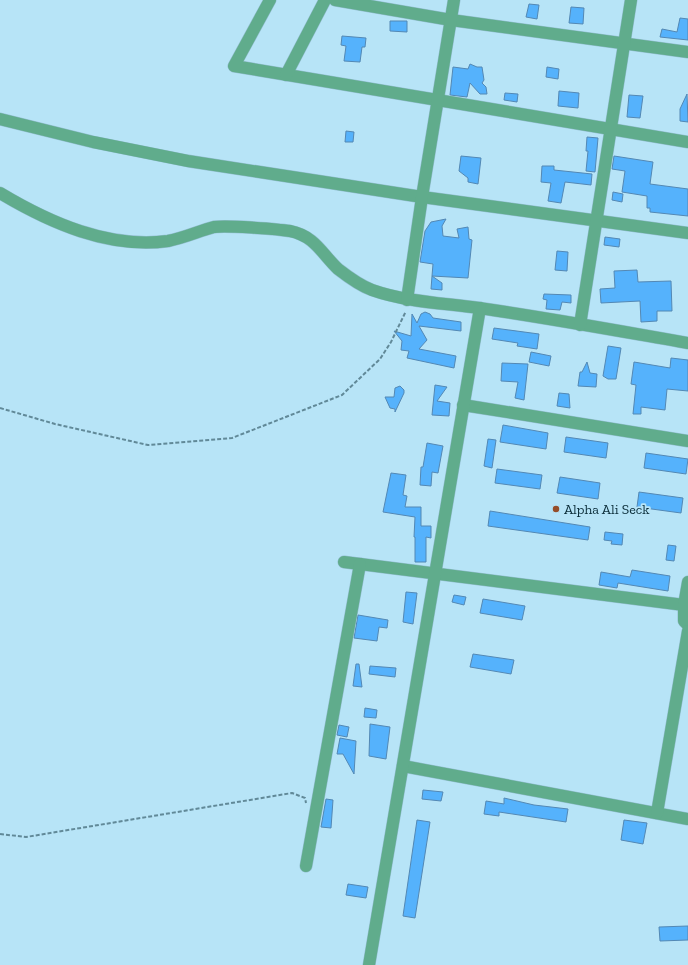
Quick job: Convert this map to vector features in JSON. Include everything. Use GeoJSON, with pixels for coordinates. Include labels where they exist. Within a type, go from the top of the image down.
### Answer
{"type":"FeatureCollection","features":[{"type":"Feature","properties":{"kind":"street"},"geometry":{"type":"LineString","coordinates":[[270,0],[234,66],[688,142]]}},
{"type":"Feature","properties":{"kind":"street"},"geometry":{"type":"LineString","coordinates":[[286,75],[325,0]]}},
{"type":"Feature","properties":{"kind":"street"},"geometry":{"type":"LineString","coordinates":[[335,0],[451,20],[688,52]]}},
{"type":"Feature","properties":{"kind":"street"},"geometry":{"type":"LineString","coordinates":[[407,300],[454,0]]}},
{"type":"Feature","properties":{"kind":"street"},"geometry":{"type":"LineString","coordinates":[[580,325],[631,0]]}},
{"type":"Feature","properties":{"kind":"street"},"geometry":{"type":"LineString","coordinates":[[0,119],[144,154],[422,197],[688,233]]}},
{"type":"Feature","properties":{"kind":"street"},"geometry":{"type":"LineString","coordinates":[[0,193],[23,207],[61,225],[97,236],[143,243],[170,240],[216,227],[291,231],[309,239],[321,248],[338,268],[370,290],[407,300],[480,308],[688,343]]}},
{"type":"Feature","properties":{"kind":"street"},"geometry":{"type":"LineString","coordinates":[[370,965],[480,308]]}},
{"type":"Feature","properties":{"kind":"street"},"geometry":{"type":"LineString","coordinates":[[463,405],[688,441]]}},
{"type":"Feature","properties":{"kind":"street"},"geometry":{"type":"LineString","coordinates":[[344,562],[684,605]]}},
{"type":"Feature","properties":{"kind":"street"},"geometry":{"type":"LineString","coordinates":[[306,866],[360,564]]}},
{"type":"Feature","properties":{"kind":"street"},"geometry":{"type":"LineString","coordinates":[[688,582],[684,605],[684,621],[688,625]]}},
{"type":"Feature","properties":{"kind":"street"},"geometry":{"type":"LineString","coordinates":[[657,813],[683,692],[688,631]]}},
{"type":"Feature","properties":{"kind":"street"},"geometry":{"type":"LineString","coordinates":[[403,766],[688,819]]}},
{"type":"Feature","properties":{"kind":"path"},"geometry":{"type":"LineString","coordinates":[[0,408],[55,424],[148,445],[232,438],[342,395],[380,359],[391,342],[406,309],[407,300]]}},
{"type":"Feature","properties":{"kind":"path"},"geometry":{"type":"LineString","coordinates":[[0,834],[26,837],[292,793],[305,798],[307,806]]}},
{"type":"Feature","properties":{"kind":"building"},"geometry":{"type":"Polygon","coordinates":[[[529,4],[539,5],[537,19],[526,17],[529,4]]]}},
{"type":"Feature","properties":{"kind":"building"},"geometry":{"type":"Polygon","coordinates":[[[571,7],[584,8],[583,24],[569,23],[571,7]]]}},
{"type":"Feature","properties":{"kind":"building"},"geometry":{"type":"Polygon","coordinates":[[[680,18],[688,19],[688,40],[660,37],[662,29],[677,32],[680,18]]]}},
{"type":"Feature","properties":{"kind":"building"},"geometry":{"type":"Polygon","coordinates":[[[390,21],[407,21],[407,32],[390,31],[390,21]]]}},
{"type":"Feature","properties":{"kind":"building"},"geometry":{"type":"Polygon","coordinates":[[[342,36],[366,38],[365,47],[362,47],[360,62],[344,61],[346,46],[341,45],[342,36]]]}},
{"type":"Feature","properties":{"kind":"building"},"geometry":{"type":"Polygon","coordinates":[[[470,64],[477,67],[482,67],[484,80],[482,83],[486,87],[487,94],[480,94],[470,83],[467,97],[450,95],[453,67],[468,69],[470,64]]]}},
{"type":"Feature","properties":{"kind":"building"},"geometry":{"type":"Polygon","coordinates":[[[547,67],[559,69],[558,79],[546,77],[547,67]]]}},
{"type":"Feature","properties":{"kind":"building"},"geometry":{"type":"Polygon","coordinates":[[[559,91],[579,93],[578,108],[558,106],[559,91]]]}},
{"type":"Feature","properties":{"kind":"building"},"geometry":{"type":"Polygon","coordinates":[[[505,93],[518,94],[517,102],[504,100],[505,93]]]}},
{"type":"Feature","properties":{"kind":"building"},"geometry":{"type":"Polygon","coordinates":[[[687,94],[688,122],[680,121],[680,109],[687,94]]]}},
{"type":"Feature","properties":{"kind":"building"},"geometry":{"type":"Polygon","coordinates":[[[629,95],[643,96],[640,118],[627,117],[629,95]]]}},
{"type":"Feature","properties":{"kind":"building"},"geometry":{"type":"Polygon","coordinates":[[[346,131],[354,132],[353,142],[345,142],[346,131]]]}},
{"type":"Feature","properties":{"kind":"building"},"geometry":{"type":"Polygon","coordinates":[[[587,137],[598,138],[595,172],[586,171],[588,151],[586,151],[587,137]]]}},
{"type":"Feature","properties":{"kind":"building"},"geometry":{"type":"Polygon","coordinates":[[[461,156],[481,158],[478,184],[468,182],[468,178],[459,171],[461,156]]]}},
{"type":"Feature","properties":{"kind":"building"},"geometry":{"type":"Polygon","coordinates":[[[614,156],[653,162],[650,184],[688,189],[688,216],[650,212],[650,208],[647,208],[647,196],[622,192],[625,171],[612,169],[614,156]]]}},
{"type":"Feature","properties":{"kind":"building"},"geometry":{"type":"Polygon","coordinates":[[[542,166],[554,166],[554,170],[592,174],[591,185],[565,182],[561,203],[548,201],[551,183],[541,182],[542,166]]]}},
{"type":"Feature","properties":{"kind":"building"},"geometry":{"type":"Polygon","coordinates":[[[613,192],[623,194],[622,202],[612,200],[613,192]]]}},
{"type":"Feature","properties":{"kind":"building"},"geometry":{"type":"Polygon","coordinates":[[[446,219],[442,226],[443,236],[459,238],[457,229],[468,227],[469,239],[472,240],[468,278],[432,276],[433,264],[420,262],[425,231],[431,222],[446,219]]]}},
{"type":"Feature","properties":{"kind":"building"},"geometry":{"type":"Polygon","coordinates":[[[605,237],[620,239],[619,247],[604,245],[605,237]]]}},
{"type":"Feature","properties":{"kind":"building"},"geometry":{"type":"Polygon","coordinates":[[[557,251],[568,252],[567,271],[555,270],[557,251]]]}},
{"type":"Feature","properties":{"kind":"building"},"geometry":{"type":"Polygon","coordinates":[[[637,270],[638,282],[671,281],[672,311],[657,311],[657,321],[641,322],[640,301],[601,303],[600,289],[615,288],[614,271],[637,270]]]}},
{"type":"Feature","properties":{"kind":"building"},"geometry":{"type":"Polygon","coordinates":[[[432,276],[442,283],[442,290],[431,289],[432,276]]]}},
{"type":"Feature","properties":{"kind":"building"},"geometry":{"type":"Polygon","coordinates":[[[544,294],[571,295],[571,303],[562,302],[560,310],[546,309],[547,300],[543,299],[544,294]]]}},
{"type":"Feature","properties":{"kind":"building"},"geometry":{"type":"Polygon","coordinates":[[[425,312],[430,314],[433,318],[461,322],[461,331],[419,326],[427,340],[419,349],[456,356],[454,368],[407,358],[409,351],[401,350],[402,341],[394,331],[411,336],[412,314],[417,323],[421,314],[425,312]]]}},
{"type":"Feature","properties":{"kind":"building"},"geometry":{"type":"Polygon","coordinates":[[[494,328],[539,334],[537,349],[517,346],[518,343],[492,339],[494,328]]]}},
{"type":"Feature","properties":{"kind":"building"},"geometry":{"type":"Polygon","coordinates":[[[608,346],[621,348],[616,379],[608,379],[603,376],[608,346]]]}},
{"type":"Feature","properties":{"kind":"building"},"geometry":{"type":"Polygon","coordinates":[[[531,352],[551,356],[549,366],[529,362],[531,352]]]}},
{"type":"Feature","properties":{"kind":"building"},"geometry":{"type":"Polygon","coordinates":[[[671,358],[688,360],[688,391],[667,389],[665,410],[641,407],[641,414],[633,414],[636,385],[631,384],[634,362],[670,368],[671,358]]]}},
{"type":"Feature","properties":{"kind":"building"},"geometry":{"type":"Polygon","coordinates":[[[587,362],[590,373],[597,374],[596,387],[578,386],[580,372],[582,372],[587,362]]]}},
{"type":"Feature","properties":{"kind":"building"},"geometry":{"type":"Polygon","coordinates":[[[502,363],[528,364],[524,400],[515,398],[518,382],[501,381],[502,363]]]}},
{"type":"Feature","properties":{"kind":"building"},"geometry":{"type":"Polygon","coordinates":[[[435,385],[447,387],[437,401],[450,403],[449,416],[432,415],[435,385]]]}},
{"type":"Feature","properties":{"kind":"building"},"geometry":{"type":"Polygon","coordinates":[[[400,386],[404,390],[404,393],[395,412],[395,409],[390,408],[385,397],[394,397],[395,388],[400,386]]]}},
{"type":"Feature","properties":{"kind":"building"},"geometry":{"type":"Polygon","coordinates":[[[559,393],[569,394],[570,408],[557,406],[559,393]]]}},
{"type":"Feature","properties":{"kind":"building"},"geometry":{"type":"Polygon","coordinates":[[[503,425],[548,433],[546,449],[500,442],[503,425]]]}},
{"type":"Feature","properties":{"kind":"building"},"geometry":{"type":"Polygon","coordinates":[[[566,437],[608,443],[606,458],[564,452],[566,437]]]}},
{"type":"Feature","properties":{"kind":"building"},"geometry":{"type":"Polygon","coordinates":[[[488,439],[496,440],[492,468],[484,466],[488,439]]]}},
{"type":"Feature","properties":{"kind":"building"},"geometry":{"type":"Polygon","coordinates":[[[427,443],[443,446],[438,473],[432,472],[431,486],[420,485],[421,467],[423,467],[427,443]]]}},
{"type":"Feature","properties":{"kind":"building"},"geometry":{"type":"Polygon","coordinates":[[[646,453],[688,459],[686,474],[644,468],[646,453]]]}},
{"type":"Feature","properties":{"kind":"building"},"geometry":{"type":"Polygon","coordinates":[[[497,469],[542,475],[540,489],[495,483],[497,469]]]}},
{"type":"Feature","properties":{"kind":"building"},"geometry":{"type":"Polygon","coordinates":[[[391,473],[406,475],[403,495],[407,496],[405,507],[421,507],[421,526],[431,526],[431,538],[426,537],[426,562],[415,562],[415,517],[383,512],[391,473]]]}},
{"type":"Feature","properties":{"kind":"building"},"geometry":{"type":"Polygon","coordinates":[[[560,477],[600,483],[598,499],[557,493],[560,477]]]}},
{"type":"Feature","properties":{"kind":"building"},"geometry":{"type":"Polygon","coordinates":[[[639,492],[683,498],[681,513],[637,507],[639,492]]]}},
{"type":"Feature","properties":{"kind":"building"},"geometry":{"type":"Polygon","coordinates":[[[490,511],[590,527],[588,540],[488,526],[490,511]]]}},
{"type":"Feature","properties":{"kind":"building"},"geometry":{"type":"Polygon","coordinates":[[[605,532],[623,534],[622,545],[611,544],[612,541],[604,540],[605,532]]]}},
{"type":"Feature","properties":{"kind":"building"},"geometry":{"type":"Polygon","coordinates":[[[668,545],[676,546],[674,561],[666,560],[668,545]]]}},
{"type":"Feature","properties":{"kind":"building"},"geometry":{"type":"Polygon","coordinates":[[[632,570],[670,576],[668,591],[618,583],[617,588],[599,585],[601,572],[630,577],[632,570]]]}},
{"type":"Feature","properties":{"kind":"building"},"geometry":{"type":"Polygon","coordinates":[[[406,592],[417,593],[413,624],[403,622],[406,592]]]}},
{"type":"Feature","properties":{"kind":"building"},"geometry":{"type":"Polygon","coordinates":[[[454,595],[466,597],[464,605],[452,602],[454,595]]]}},
{"type":"Feature","properties":{"kind":"building"},"geometry":{"type":"Polygon","coordinates":[[[483,599],[525,606],[522,620],[480,613],[483,599]]]}},
{"type":"Feature","properties":{"kind":"building"},"geometry":{"type":"Polygon","coordinates":[[[358,615],[388,620],[387,628],[379,627],[377,641],[354,638],[358,615]]]}},
{"type":"Feature","properties":{"kind":"building"},"geometry":{"type":"Polygon","coordinates":[[[473,654],[514,660],[511,674],[470,667],[473,654]]]}},
{"type":"Feature","properties":{"kind":"building"},"geometry":{"type":"Polygon","coordinates":[[[356,664],[359,664],[362,687],[353,686],[356,664]]]}},
{"type":"Feature","properties":{"kind":"building"},"geometry":{"type":"Polygon","coordinates":[[[370,666],[396,668],[395,677],[369,674],[370,666]]]}},
{"type":"Feature","properties":{"kind":"building"},"geometry":{"type":"Polygon","coordinates":[[[365,708],[377,710],[376,718],[364,717],[365,708]]]}},
{"type":"Feature","properties":{"kind":"building"},"geometry":{"type":"Polygon","coordinates":[[[370,724],[390,727],[386,759],[369,756],[370,724]]]}},
{"type":"Feature","properties":{"kind":"building"},"geometry":{"type":"Polygon","coordinates":[[[339,725],[349,727],[347,737],[337,735],[339,725]]]}},
{"type":"Feature","properties":{"kind":"building"},"geometry":{"type":"Polygon","coordinates":[[[340,738],[356,741],[354,774],[343,754],[337,754],[340,738]]]}},
{"type":"Feature","properties":{"kind":"building"},"geometry":{"type":"Polygon","coordinates":[[[423,790],[443,792],[441,801],[422,799],[423,790]]]}},
{"type":"Feature","properties":{"kind":"building"},"geometry":{"type":"Polygon","coordinates":[[[504,798],[534,805],[568,809],[566,822],[499,812],[499,816],[484,814],[486,801],[504,804],[504,798]]]}},
{"type":"Feature","properties":{"kind":"building"},"geometry":{"type":"Polygon","coordinates":[[[326,799],[333,800],[331,828],[321,827],[326,799]]]}},
{"type":"Feature","properties":{"kind":"building"},"geometry":{"type":"Polygon","coordinates":[[[417,820],[430,822],[415,918],[403,916],[417,820]]]}},
{"type":"Feature","properties":{"kind":"building"},"geometry":{"type":"Polygon","coordinates":[[[624,820],[647,823],[643,844],[621,840],[624,820]]]}},
{"type":"Feature","properties":{"kind":"building"},"geometry":{"type":"Polygon","coordinates":[[[348,884],[368,887],[366,898],[346,895],[348,884]]]}},
{"type":"Feature","properties":{"kind":"building"},"geometry":{"type":"Polygon","coordinates":[[[688,926],[688,940],[660,941],[659,927],[688,926]]]}},
{"type":"Feature","properties":{"kind":"place","name":"Alpha Ali Seck"},"geometry":{"type":"Point","coordinates":[556,509]}}]}
